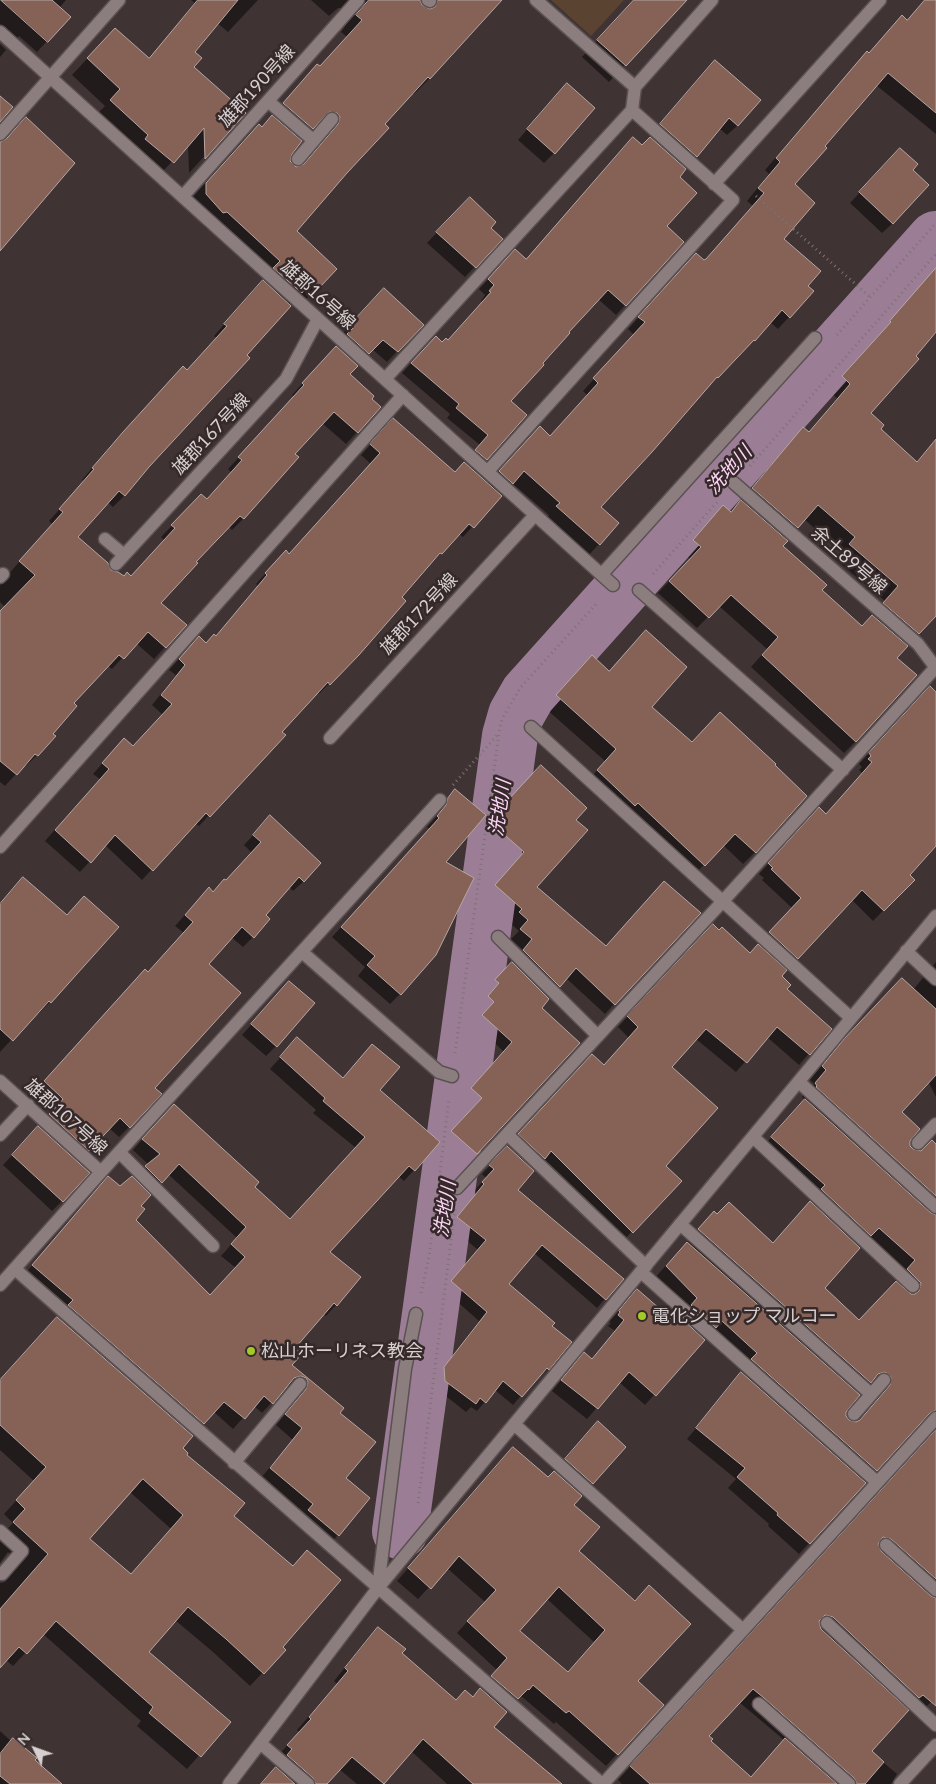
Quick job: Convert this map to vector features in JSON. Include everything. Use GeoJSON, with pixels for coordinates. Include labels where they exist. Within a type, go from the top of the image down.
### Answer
{"type":"FeatureCollection","features":[{"type":"Feature","properties":{"kind":"street"},"geometry":{"type":"LineString","coordinates":[[0,134],[120,0]]}},
{"type":"Feature","properties":{"kind":"street","name":"雄郡190号線"},"geometry":{"type":"LineString","coordinates":[[183,196],[358,0]]}},
{"type":"Feature","properties":{"kind":"street"},"geometry":{"type":"LineString","coordinates":[[536,0],[635,87]]}},
{"type":"Feature","properties":{"kind":"street"},"geometry":{"type":"LineString","coordinates":[[385,379],[632,110],[635,87],[712,0]]}},
{"type":"Feature","properties":{"kind":"street"},"geometry":{"type":"LineString","coordinates":[[714,184],[880,0]]}},
{"type":"Feature","properties":{"kind":"street","name":"雄郡16号線"},"geometry":{"type":"LineString","coordinates":[[0,32],[613,585]]}},
{"type":"Feature","properties":{"kind":"street"},"geometry":{"type":"LineString","coordinates":[[268,101],[313,140]]}},
{"type":"Feature","properties":{"kind":"street"},"geometry":{"type":"LineString","coordinates":[[488,472],[732,200],[632,110]]}},
{"type":"Feature","properties":{"kind":"street"},"geometry":{"type":"LineString","coordinates":[[298,158],[332,118]]}},
{"type":"Feature","properties":{"kind":"street","name":"雄郡167号線"},"geometry":{"type":"LineString","coordinates":[[105,539],[120,559],[286,379],[318,319]]}},
{"type":"Feature","properties":{"kind":"street"},"geometry":{"type":"LineString","coordinates":[[602,574],[815,338]]}},
{"type":"Feature","properties":{"kind":"street"},"geometry":{"type":"LineString","coordinates":[[0,847],[402,395]]}},
{"type":"Feature","properties":{"kind":"street","name":"余土89号線"},"geometry":{"type":"LineString","coordinates":[[734,483],[918,644],[936,667]]}},
{"type":"Feature","properties":{"kind":"street","name":"雄郡172号線"},"geometry":{"type":"LineString","coordinates":[[330,738],[535,514]]}},
{"type":"Feature","properties":{"kind":"street"},"geometry":{"type":"LineString","coordinates":[[639,590],[843,770]]}},
{"type":"Feature","properties":{"kind":"street"},"geometry":{"type":"LineString","coordinates":[[457,1188],[724,901],[936,667]]}},
{"type":"Feature","properties":{"kind":"street"},"geometry":{"type":"LineString","coordinates":[[531,726],[851,1018]]}},
{"type":"Feature","properties":{"kind":"street"},"geometry":{"type":"LineString","coordinates":[[101,1172],[440,800]]}},
{"type":"Feature","properties":{"kind":"street"},"geometry":{"type":"LineString","coordinates":[[229,1784],[378,1588],[936,916]]}},
{"type":"Feature","properties":{"kind":"street"},"geometry":{"type":"LineString","coordinates":[[498,938],[598,1036]]}},
{"type":"Feature","properties":{"kind":"street"},"geometry":{"type":"LineString","coordinates":[[906,951],[936,978]]}},
{"type":"Feature","properties":{"kind":"street"},"geometry":{"type":"LineString","coordinates":[[302,952],[439,1072],[452,1076]]}},
{"type":"Feature","properties":{"kind":"street","name":"雄郡107号線"},"geometry":{"type":"LineString","coordinates":[[0,1081],[101,1172],[0,1285]]}},
{"type":"Feature","properties":{"kind":"street"},"geometry":{"type":"LineString","coordinates":[[799,1082],[936,1207]]}},
{"type":"Feature","properties":{"kind":"street"},"geometry":{"type":"LineString","coordinates":[[0,1135],[28,1105]]}},
{"type":"Feature","properties":{"kind":"street"},"geometry":{"type":"LineString","coordinates":[[918,1142],[936,1124]]}},
{"type":"Feature","properties":{"kind":"street"},"geometry":{"type":"LineString","coordinates":[[507,1134],[643,1269],[878,1482]]}},
{"type":"Feature","properties":{"kind":"street"},"geometry":{"type":"LineString","coordinates":[[753,1137],[913,1286]]}},
{"type":"Feature","properties":{"kind":"street"},"geometry":{"type":"LineString","coordinates":[[119,1152],[213,1246]]}},
{"type":"Feature","properties":{"kind":"street"},"geometry":{"type":"LineString","coordinates":[[680,1224],[871,1394]]}},
{"type":"Feature","properties":{"kind":"street"},"geometry":{"type":"LineString","coordinates":[[15,1269],[602,1784],[936,1418]]}},
{"type":"Feature","properties":{"kind":"street"},"geometry":{"type":"LineString","coordinates":[[378,1588],[405,1369],[416,1314]]}},
{"type":"Feature","properties":{"kind":"street"},"geometry":{"type":"LineString","coordinates":[[854,1414],[884,1380]]}},
{"type":"Feature","properties":{"kind":"street"},"geometry":{"type":"LineString","coordinates":[[234,1463],[300,1384]]}},
{"type":"Feature","properties":{"kind":"street"},"geometry":{"type":"LineString","coordinates":[[514,1424],[743,1630]]}},
{"type":"Feature","properties":{"kind":"street"},"geometry":{"type":"LineString","coordinates":[[0,1531],[22,1551],[2,1574]]}},
{"type":"Feature","properties":{"kind":"street"},"geometry":{"type":"LineString","coordinates":[[886,1546],[936,1590]]}},
{"type":"Feature","properties":{"kind":"street"},"geometry":{"type":"LineString","coordinates":[[827,1623],[936,1725]]}},
{"type":"Feature","properties":{"kind":"street"},"geometry":{"type":"LineString","coordinates":[[759,1704],[849,1784]]}},
{"type":"Feature","properties":{"kind":"street"},"geometry":{"type":"LineString","coordinates":[[260,1743],[308,1784]]}},
{"type":"Feature","properties":{"kind":"street"},"geometry":{"type":"LineString","coordinates":[[900,1784],[936,1745]]}},
{"type":"Feature","properties":{"kind":"path"},"geometry":{"type":"LineString","coordinates":[[732,200],[754,193],[870,297]]}},
{"type":"Feature","properties":{"kind":"path"},"geometry":{"type":"LineString","coordinates":[[830,342],[936,223]]}},
{"type":"Feature","properties":{"kind":"path"},"geometry":{"type":"LineString","coordinates":[[639,590],[936,254]]}},
{"type":"Feature","properties":{"kind":"path"},"geometry":{"type":"LineString","coordinates":[[439,1181],[502,719],[521,687],[613,585]]}},
{"type":"Feature","properties":{"kind":"path"},"geometry":{"type":"LineString","coordinates":[[440,800],[499,733]]}},
{"type":"Feature","properties":{"kind":"path"},"geometry":{"type":"LineString","coordinates":[[417,1508],[457,1188]]}},
{"type":"Feature","properties":{"kind":"path"},"geometry":{"type":"LineString","coordinates":[[416,1314],[430,1258],[438,1191]]}},
{"type":"Feature","properties":{"kind":"shaded area"},"geometry":{"type":"Polygon","coordinates":[[[551,0],[624,0],[591,36],[551,0]]]}},
{"type":"Feature","properties":{"kind":"building"},"geometry":{"type":"Polygon","coordinates":[[[1,0],[52,0],[71,17],[48,42],[1,0]]]}},
{"type":"Feature","properties":{"kind":"building"},"geometry":{"type":"Polygon","coordinates":[[[198,0],[238,0],[195,52],[202,58],[194,67],[246,113],[205,159],[204,128],[174,163],[145,139],[148,135],[110,100],[120,89],[87,58],[115,28],[149,58],[198,0]]]}},
{"type":"Feature","properties":{"kind":"building"},"geometry":{"type":"Polygon","coordinates":[[[369,0],[420,0],[422,5],[430,9],[435,7],[438,0],[502,0],[430,79],[428,77],[385,124],[389,128],[297,231],[337,269],[320,287],[313,280],[302,293],[273,268],[280,261],[227,212],[223,213],[206,194],[206,183],[259,124],[262,127],[272,115],[302,141],[292,154],[290,161],[296,167],[304,164],[338,124],[340,117],[337,113],[329,112],[313,129],[283,103],[317,64],[320,66],[362,20],[356,15],[369,0]]]}},
{"type":"Feature","properties":{"kind":"building"},"geometry":{"type":"Polygon","coordinates":[[[634,0],[687,0],[626,66],[597,40],[634,0]]]}},
{"type":"Feature","properties":{"kind":"building"},"geometry":{"type":"Polygon","coordinates":[[[925,0],[936,0],[936,113],[888,73],[795,184],[815,203],[784,239],[821,271],[808,286],[814,291],[790,318],[782,310],[755,341],[717,377],[601,507],[619,523],[600,545],[556,506],[560,503],[524,471],[513,484],[499,471],[540,426],[550,436],[598,383],[593,378],[645,322],[638,317],[696,253],[704,260],[706,259],[764,193],[758,188],[780,162],[776,158],[867,51],[869,53],[902,15],[907,20],[925,0]]]}},
{"type":"Feature","properties":{"kind":"building"},"geometry":{"type":"Polygon","coordinates":[[[715,60],[761,100],[738,126],[729,118],[697,157],[660,124],[715,60]]]}},
{"type":"Feature","properties":{"kind":"building"},"geometry":{"type":"Polygon","coordinates":[[[567,83],[595,108],[555,154],[527,129],[567,83]]]}},
{"type":"Feature","properties":{"kind":"building"},"geometry":{"type":"Polygon","coordinates":[[[0,96],[13,107],[0,122],[0,96]]]}},
{"type":"Feature","properties":{"kind":"building"},"geometry":{"type":"Polygon","coordinates":[[[26,117],[75,163],[0,251],[0,142],[6,139],[26,117]]]}},
{"type":"Feature","properties":{"kind":"building"},"geometry":{"type":"Polygon","coordinates":[[[633,137],[642,145],[650,137],[686,169],[680,177],[697,193],[667,226],[684,242],[626,306],[608,290],[569,332],[543,363],[544,365],[511,401],[527,415],[487,460],[475,450],[488,435],[456,408],[459,404],[411,363],[436,336],[442,342],[446,338],[448,340],[491,292],[489,291],[494,285],[488,279],[515,249],[526,259],[633,137]]]}},
{"type":"Feature","properties":{"kind":"building"},"geometry":{"type":"Polygon","coordinates":[[[900,148],[918,164],[913,170],[929,185],[893,224],[859,192],[900,148]]]}},
{"type":"Feature","properties":{"kind":"building"},"geometry":{"type":"Polygon","coordinates":[[[470,197],[496,222],[491,228],[503,239],[476,268],[436,232],[470,197]]]}},
{"type":"Feature","properties":{"kind":"building"},"geometry":{"type":"Polygon","coordinates":[[[936,268],[936,332],[916,356],[919,359],[871,413],[884,425],[881,429],[917,462],[936,439],[936,616],[919,634],[883,603],[898,586],[849,544],[855,537],[818,505],[798,528],[752,488],[803,427],[809,432],[850,384],[842,376],[891,322],[936,268]]]}},
{"type":"Feature","properties":{"kind":"building"},"geometry":{"type":"Polygon","coordinates":[[[263,280],[291,306],[247,355],[250,358],[149,467],[125,496],[119,491],[78,537],[108,563],[111,570],[124,576],[127,572],[131,576],[175,528],[171,525],[201,494],[207,499],[242,460],[238,457],[304,385],[302,383],[336,346],[358,366],[350,374],[374,396],[372,399],[381,407],[358,433],[334,412],[295,454],[299,457],[244,519],[240,516],[196,562],[198,563],[161,603],[187,625],[166,648],[148,632],[124,659],[119,655],[74,703],[77,706],[53,734],[56,736],[38,756],[35,754],[17,775],[0,761],[0,611],[35,575],[19,561],[63,512],[59,509],[123,432],[183,366],[187,370],[227,326],[224,324],[263,280]]]}},
{"type":"Feature","properties":{"kind":"building"},"geometry":{"type":"Polygon","coordinates":[[[384,288],[424,325],[398,352],[383,340],[369,354],[347,334],[353,328],[350,325],[384,288]]]}},
{"type":"Feature","properties":{"kind":"building"},"geometry":{"type":"Polygon","coordinates":[[[393,418],[455,472],[464,462],[502,496],[474,528],[469,524],[442,554],[440,553],[402,597],[406,601],[359,655],[330,685],[328,682],[282,732],[286,735],[210,817],[206,813],[153,871],[115,835],[91,863],[55,830],[109,769],[102,763],[124,738],[133,746],[172,704],[161,695],[185,665],[179,659],[199,636],[206,643],[214,634],[216,636],[267,575],[265,573],[286,550],[289,554],[380,453],[370,444],[393,418]]]}},
{"type":"Feature","properties":{"kind":"building"},"geometry":{"type":"Polygon","coordinates":[[[741,500],[788,541],[783,546],[827,585],[822,590],[862,626],[872,615],[908,646],[897,658],[917,675],[856,742],[762,655],[778,637],[731,595],[709,618],[669,581],[701,547],[693,540],[723,505],[731,512],[741,500]]]}},
{"type":"Feature","properties":{"kind":"building"},"geometry":{"type":"Polygon","coordinates":[[[646,630],[687,667],[652,707],[692,742],[720,712],[807,796],[756,853],[735,834],[705,866],[638,803],[635,806],[597,770],[616,749],[556,695],[592,655],[609,671],[646,630]]]}},
{"type":"Feature","properties":{"kind":"building"},"geometry":{"type":"Polygon","coordinates":[[[930,686],[936,692],[936,846],[910,875],[915,880],[884,911],[862,890],[798,959],[769,932],[801,898],[771,869],[773,868],[768,863],[819,807],[826,814],[872,762],[868,759],[871,756],[869,753],[930,686]]]}},
{"type":"Feature","properties":{"kind":"building"},"geometry":{"type":"Polygon","coordinates":[[[541,765],[587,808],[576,820],[588,830],[537,887],[606,946],[664,881],[701,913],[615,1005],[576,968],[560,987],[523,950],[532,939],[520,929],[528,920],[519,912],[522,909],[495,885],[524,852],[489,821],[541,765]]]}},
{"type":"Feature","properties":{"kind":"building"},"geometry":{"type":"Polygon","coordinates":[[[455,789],[486,815],[446,862],[474,878],[436,955],[401,995],[367,965],[375,956],[341,927],[439,818],[437,816],[455,789]]]}},
{"type":"Feature","properties":{"kind":"building"},"geometry":{"type":"Polygon","coordinates":[[[270,815],[321,863],[304,882],[299,877],[266,915],[270,919],[254,938],[242,927],[209,964],[241,993],[155,1088],[162,1094],[130,1128],[120,1118],[89,1151],[49,1114],[63,1099],[44,1081],[145,969],[148,972],[193,922],[185,915],[209,887],[213,892],[261,842],[253,835],[270,815]]]}},
{"type":"Feature","properties":{"kind":"building"},"geometry":{"type":"Polygon","coordinates":[[[23,877],[67,915],[84,896],[119,927],[51,1003],[49,1001],[13,1041],[0,1029],[0,904],[23,877]]]}},
{"type":"Feature","properties":{"kind":"building"},"geometry":{"type":"Polygon","coordinates":[[[713,924],[719,930],[722,927],[750,953],[758,944],[787,970],[782,976],[791,985],[787,989],[832,1029],[810,1055],[777,1027],[747,1063],[706,1029],[672,1067],[718,1108],[666,1166],[682,1181],[633,1233],[551,1151],[545,1159],[518,1134],[592,1054],[604,1065],[638,1027],[627,1016],[713,924]]]}},
{"type":"Feature","properties":{"kind":"building"},"geometry":{"type":"Polygon","coordinates":[[[512,962],[549,999],[542,1008],[580,1043],[477,1154],[451,1131],[482,1098],[471,1088],[512,1042],[482,1015],[494,1002],[488,996],[499,983],[495,980],[512,962]]]}},
{"type":"Feature","properties":{"kind":"building"},"geometry":{"type":"Polygon","coordinates":[[[902,978],[936,1009],[936,1075],[902,1112],[920,1129],[910,1141],[910,1146],[913,1149],[921,1151],[932,1140],[936,1144],[936,1196],[816,1087],[815,1083],[826,1070],[822,1066],[844,1039],[902,978]]]}},
{"type":"Feature","properties":{"kind":"building"},"geometry":{"type":"Polygon","coordinates":[[[289,981],[315,1003],[277,1047],[251,1024],[289,981]]]}},
{"type":"Feature","properties":{"kind":"building"},"geometry":{"type":"Polygon","coordinates":[[[297,1037],[343,1078],[372,1044],[400,1067],[380,1090],[440,1142],[415,1171],[409,1166],[330,1252],[361,1277],[337,1306],[334,1303],[296,1347],[303,1353],[292,1365],[344,1408],[340,1413],[376,1442],[346,1478],[370,1498],[339,1536],[308,1510],[313,1504],[270,1468],[302,1428],[285,1414],[306,1389],[308,1382],[306,1378],[301,1376],[294,1378],[273,1404],[264,1396],[245,1419],[224,1402],[204,1424],[68,1305],[73,1300],[32,1265],[108,1176],[120,1186],[132,1176],[151,1195],[141,1206],[145,1209],[136,1220],[210,1295],[245,1257],[231,1244],[246,1227],[179,1164],[162,1183],[145,1166],[160,1154],[142,1139],[174,1104],[259,1182],[255,1187],[290,1219],[365,1137],[323,1101],[325,1098],[280,1057],[297,1037]]]}},
{"type":"Feature","properties":{"kind":"building"},"geometry":{"type":"Polygon","coordinates":[[[805,1099],[931,1213],[936,1215],[936,1410],[930,1413],[877,1471],[751,1359],[757,1353],[722,1321],[716,1328],[691,1305],[697,1298],[666,1266],[687,1242],[860,1395],[846,1412],[849,1420],[856,1422],[860,1420],[890,1385],[891,1377],[885,1372],[878,1374],[871,1383],[698,1229],[714,1211],[717,1214],[729,1202],[773,1243],[810,1201],[860,1248],[825,1288],[859,1320],[896,1281],[911,1294],[919,1291],[921,1283],[907,1269],[915,1260],[879,1228],[871,1236],[821,1189],[825,1185],[771,1137],[805,1099]]]}},
{"type":"Feature","properties":{"kind":"building"},"geometry":{"type":"Polygon","coordinates":[[[38,1126],[90,1173],[63,1202],[12,1155],[38,1126]]]}},
{"type":"Feature","properties":{"kind":"building"},"geometry":{"type":"Polygon","coordinates":[[[507,1146],[534,1171],[518,1190],[624,1279],[606,1300],[542,1245],[509,1284],[555,1323],[552,1326],[572,1342],[549,1370],[547,1368],[522,1397],[503,1381],[486,1403],[480,1398],[476,1404],[445,1381],[444,1367],[487,1312],[451,1281],[486,1240],[457,1217],[484,1184],[482,1182],[494,1169],[489,1165],[507,1146]]]}},
{"type":"Feature","properties":{"kind":"building"},"geometry":{"type":"Polygon","coordinates":[[[637,1289],[675,1322],[680,1317],[705,1340],[656,1396],[629,1372],[598,1409],[561,1380],[584,1352],[592,1359],[624,1320],[618,1315],[619,1311],[637,1289]]]}},
{"type":"Feature","properties":{"kind":"building"},"geometry":{"type":"Polygon","coordinates":[[[57,1317],[193,1436],[183,1448],[188,1453],[187,1455],[245,1503],[234,1516],[293,1566],[307,1550],[341,1580],[283,1647],[286,1650],[264,1674],[188,1607],[149,1652],[231,1722],[201,1757],[149,1713],[153,1707],[56,1621],[27,1654],[19,1647],[0,1668],[0,1609],[48,1554],[13,1522],[25,1509],[16,1500],[46,1467],[0,1425],[0,1380],[57,1317]],[[143,1479],[90,1539],[131,1574],[183,1515],[143,1479]]]}},
{"type":"Feature","properties":{"kind":"building"},"geometry":{"type":"Polygon","coordinates":[[[741,1372],[866,1483],[810,1544],[737,1477],[745,1468],[696,1428],[741,1372]]]}},
{"type":"Feature","properties":{"kind":"building"},"geometry":{"type":"Polygon","coordinates":[[[598,1421],[626,1447],[593,1484],[565,1459],[598,1421]]]}},
{"type":"Feature","properties":{"kind":"building"},"geometry":{"type":"Polygon","coordinates":[[[936,1430],[936,1579],[891,1539],[883,1537],[878,1544],[881,1551],[931,1596],[936,1598],[936,1706],[923,1695],[919,1698],[833,1617],[825,1615],[819,1621],[821,1629],[909,1710],[872,1751],[884,1762],[865,1784],[857,1784],[854,1778],[753,1689],[709,1736],[713,1739],[711,1741],[751,1777],[785,1738],[837,1784],[650,1784],[630,1766],[936,1430]]]}},
{"type":"Feature","properties":{"kind":"building"},"geometry":{"type":"Polygon","coordinates":[[[513,1447],[548,1477],[554,1471],[582,1496],[574,1505],[600,1527],[579,1551],[635,1601],[649,1585],[691,1624],[638,1681],[664,1705],[618,1755],[569,1711],[566,1713],[533,1685],[518,1699],[491,1676],[507,1658],[467,1621],[496,1590],[459,1556],[431,1589],[408,1568],[513,1447]],[[559,1587],[520,1631],[568,1672],[605,1630],[559,1587]]]}},
{"type":"Feature","properties":{"kind":"building"},"geometry":{"type":"Polygon","coordinates":[[[378,1627],[406,1649],[402,1653],[456,1700],[465,1690],[473,1697],[480,1688],[507,1712],[494,1727],[562,1784],[473,1784],[423,1739],[384,1784],[352,1757],[327,1784],[316,1784],[313,1778],[287,1755],[292,1749],[287,1745],[311,1719],[309,1717],[348,1671],[345,1668],[378,1627]]]}},
{"type":"Feature","properties":{"kind":"building"},"geometry":{"type":"Polygon","coordinates":[[[13,1738],[37,1758],[35,1760],[62,1784],[10,1784],[0,1776],[0,1754],[13,1738]]]}},
{"type":"Feature","properties":{"kind":"building"},"geometry":{"type":"Polygon","coordinates":[[[276,1767],[295,1784],[261,1784],[276,1767]]]}},
{"type":"Feature","properties":{"kind":"waterway","name":"洗地川"},"geometry":{"type":"LineString","coordinates":[[400,1531],[510,736],[516,715],[528,694],[936,239]]}},
{"type":"Feature","properties":{"kind":"place","name":"電化ショップ マルコー"},"geometry":{"type":"Point","coordinates":[642,1316]}},
{"type":"Feature","properties":{"kind":"place","name":"松山ホーリネス教会"},"geometry":{"type":"Point","coordinates":[251,1351]}}]}
